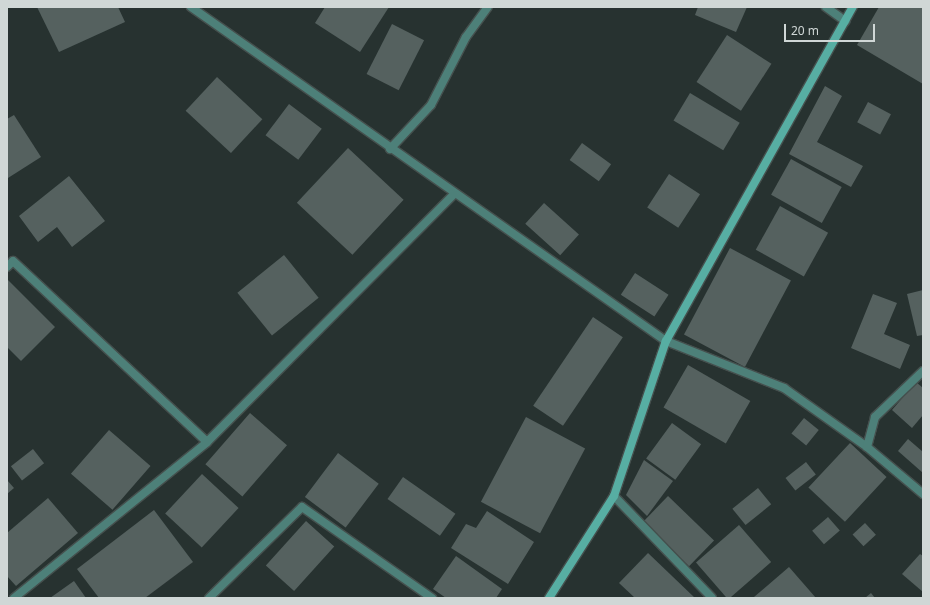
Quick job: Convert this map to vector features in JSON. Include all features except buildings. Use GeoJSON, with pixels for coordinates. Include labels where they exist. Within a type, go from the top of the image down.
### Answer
{"type":"FeatureCollection","features":[{"type":"Feature","properties":{"kind":"street"},"geometry":{"type":"LineString","coordinates":[[191,7],[390,149],[666,341],[784,388],[867,447],[923,494]]}},
{"type":"Feature","properties":{"kind":"street"},"geometry":{"type":"LineString","coordinates":[[390,149],[431,105],[466,37],[488,7]]}},
{"type":"Feature","properties":{"kind":"street"},"geometry":{"type":"LineString","coordinates":[[826,7],[845,21]]}},
{"type":"Feature","properties":{"kind":"street"},"geometry":{"type":"LineString","coordinates":[[549,598],[614,496],[666,341],[853,7]]}},
{"type":"Feature","properties":{"kind":"street"},"geometry":{"type":"LineString","coordinates":[[14,598],[207,442],[454,194]]}},
{"type":"Feature","properties":{"kind":"street"},"geometry":{"type":"LineString","coordinates":[[9,261],[207,442]]}},
{"type":"Feature","properties":{"kind":"street"},"geometry":{"type":"LineString","coordinates":[[867,447],[875,417],[923,371]]}},
{"type":"Feature","properties":{"kind":"street"},"geometry":{"type":"LineString","coordinates":[[614,496],[712,598]]}},
{"type":"Feature","properties":{"kind":"street"},"geometry":{"type":"LineString","coordinates":[[209,598],[302,507],[432,598]]}}]}
